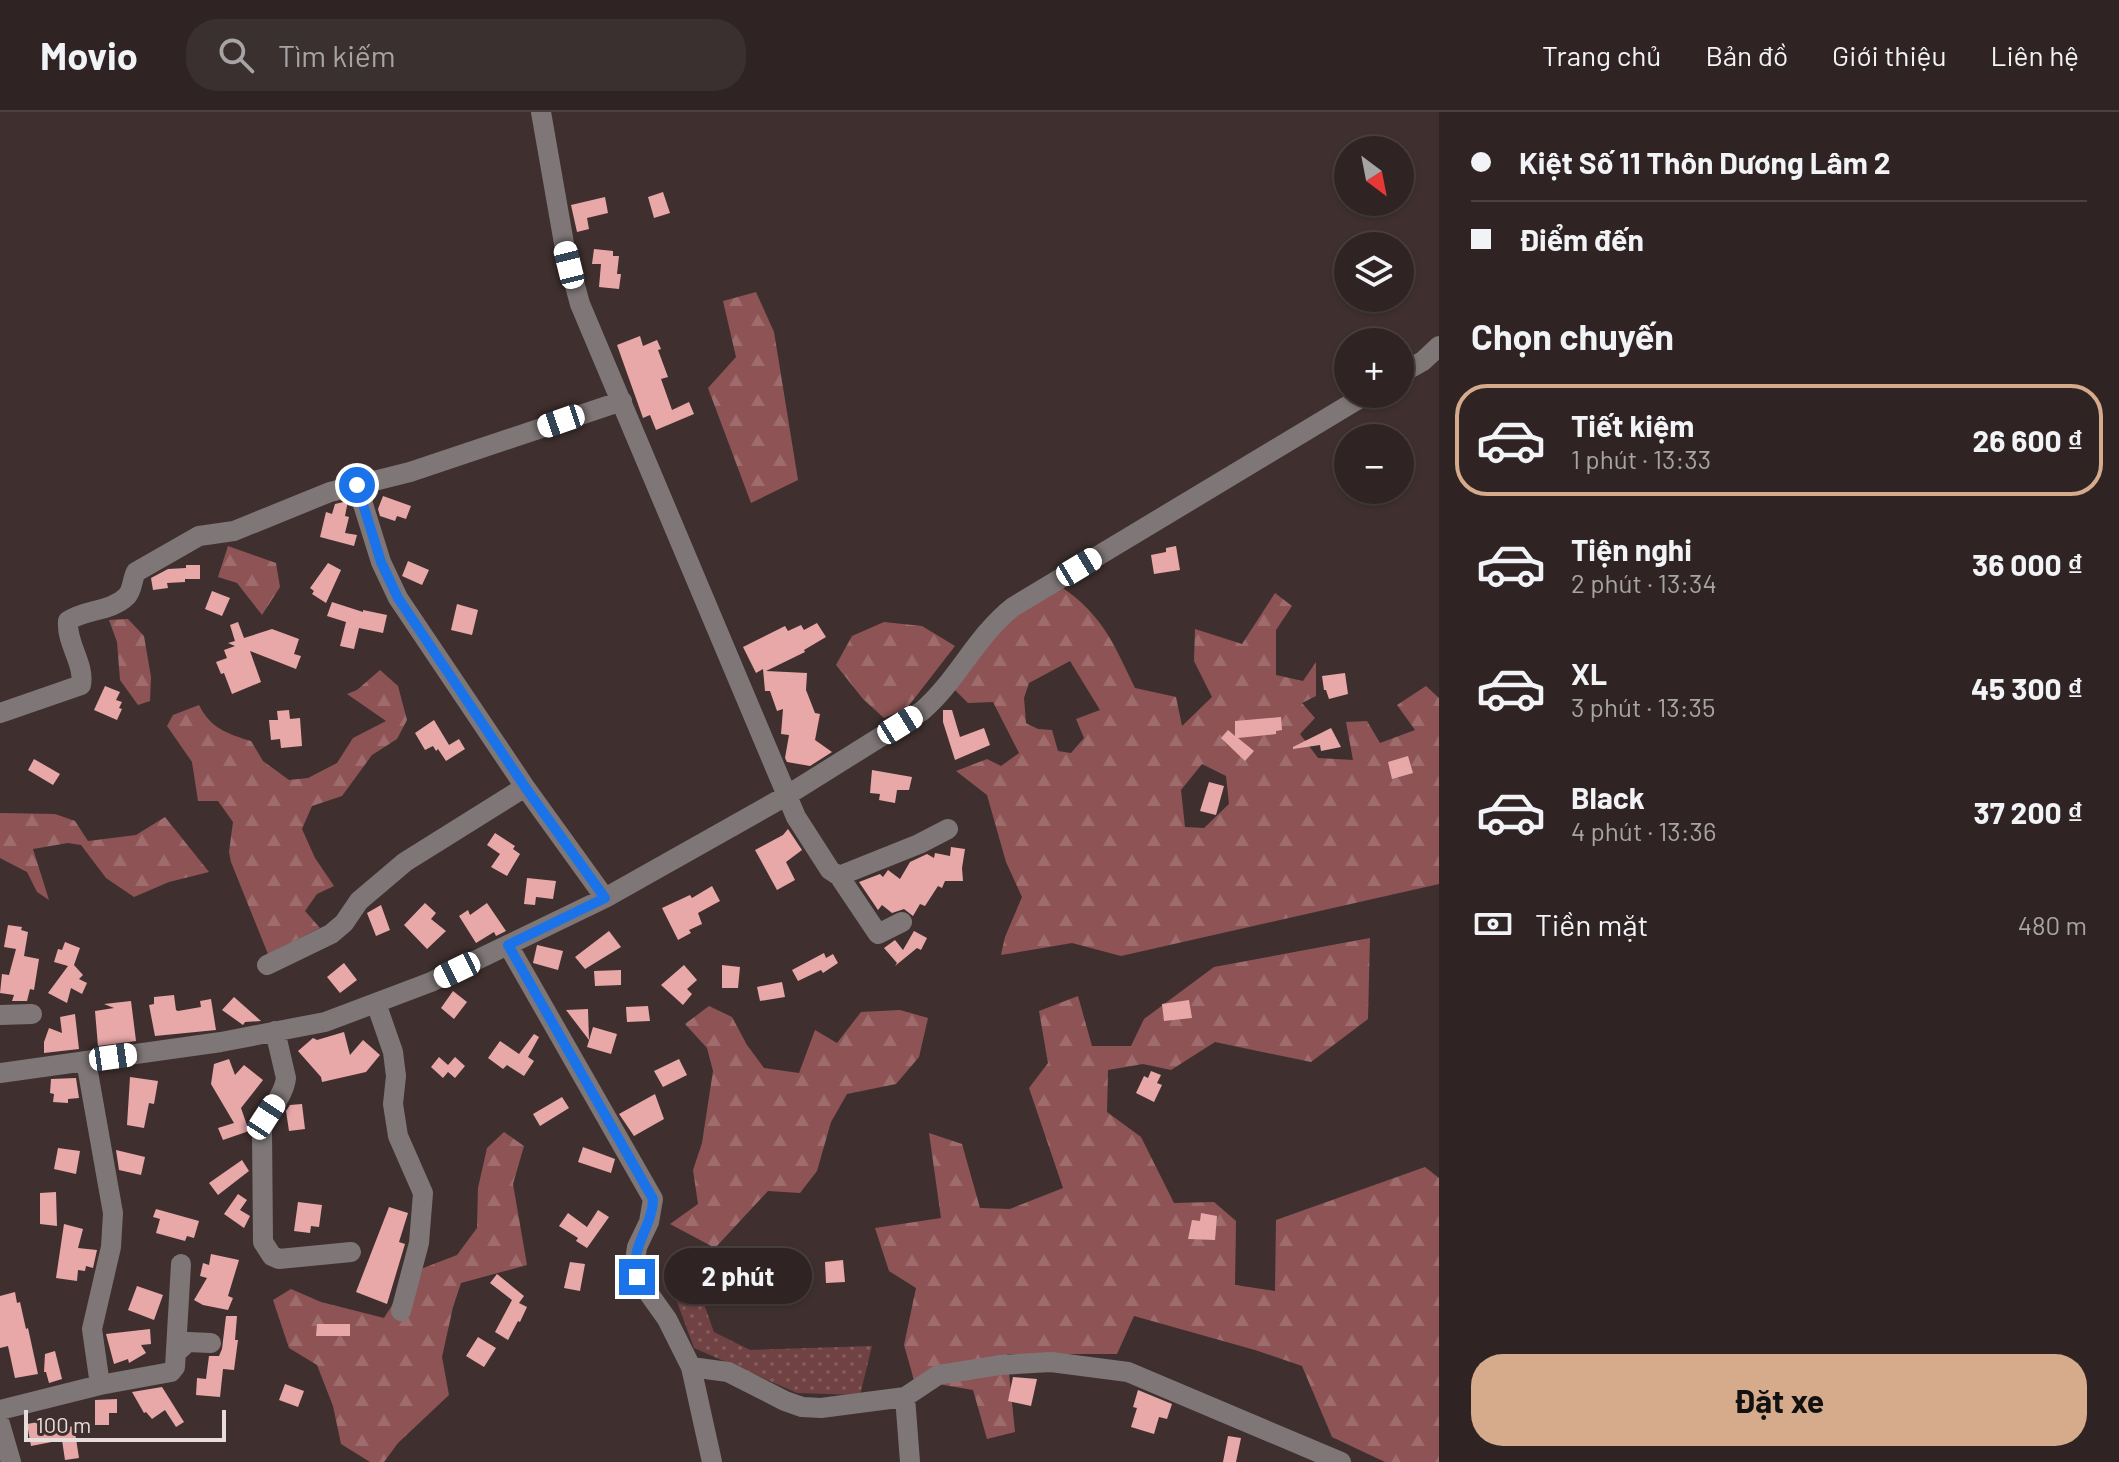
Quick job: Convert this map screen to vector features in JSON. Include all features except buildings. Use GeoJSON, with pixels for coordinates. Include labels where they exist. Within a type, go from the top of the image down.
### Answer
{"type":"FeatureCollection","features":[{"type":"Feature","properties":{"kind":"street"},"geometry":{"type":"LineString","coordinates":[[541,112],[572,281],[786,796],[827,866],[839,876],[878,934],[902,922]]}},
{"type":"Feature","properties":{"kind":"street"},"geometry":{"type":"LineString","coordinates":[[1414,366],[1439,346]]}},
{"type":"Feature","properties":{"kind":"street"},"geometry":{"type":"LineString","coordinates":[[0,713],[81,685],[82,677],[68,634],[68,621],[124,598],[131,589],[136,572],[199,536],[234,531],[330,492],[410,472],[622,401]]}},
{"type":"Feature","properties":{"kind":"street"},"geometry":{"type":"LineString","coordinates":[[0,1073],[325,1022],[431,982],[605,898],[786,796],[922,711],[935,700],[990,627],[1013,607],[1344,408]]}},
{"type":"Feature","properties":{"kind":"street"},"geometry":{"type":"LineString","coordinates":[[357,485],[381,562],[398,598],[525,787],[605,898]]}},
{"type":"Feature","properties":{"kind":"street"},"geometry":{"type":"LineString","coordinates":[[267,965],[331,934],[344,923],[359,901],[405,862],[525,787]]}},
{"type":"Feature","properties":{"kind":"street"},"geometry":{"type":"LineString","coordinates":[[839,876],[948,829]]}},
{"type":"Feature","properties":{"kind":"street"},"geometry":{"type":"LineString","coordinates":[[508,945],[653,1199],[649,1222],[637,1247],[634,1268],[667,1319],[691,1367],[712,1462]]}},
{"type":"Feature","properties":{"kind":"street"},"geometry":{"type":"LineString","coordinates":[[376,1003],[393,1052],[396,1076],[393,1104],[398,1136],[423,1193],[419,1243],[401,1311]]}},
{"type":"Feature","properties":{"kind":"street"},"geometry":{"type":"LineString","coordinates":[[0,1015],[32,1014]]}},
{"type":"Feature","properties":{"kind":"street"},"geometry":{"type":"LineString","coordinates":[[275,1031],[286,1085],[266,1117],[262,1130],[263,1242],[272,1256],[279,1259],[351,1252]]}},
{"type":"Feature","properties":{"kind":"street"},"geometry":{"type":"LineString","coordinates":[[86,1061],[113,1213],[111,1247],[92,1329],[100,1385]]}},
{"type":"Feature","properties":{"kind":"street"},"geometry":{"type":"LineString","coordinates":[[0,1410],[100,1385],[171,1372],[175,1367],[181,1264]]}},
{"type":"Feature","properties":{"kind":"street"},"geometry":{"type":"LineString","coordinates":[[176,1353],[188,1342],[211,1343]]}},
{"type":"Feature","properties":{"kind":"street"},"geometry":{"type":"LineString","coordinates":[[691,1367],[728,1372],[785,1401],[802,1407],[821,1408],[905,1397],[938,1375],[1000,1365],[1051,1362],[1128,1372],[1341,1462]]}},
{"type":"Feature","properties":{"kind":"street"},"geometry":{"type":"LineString","coordinates":[[905,1397],[910,1462]]}},
{"type":"Feature","properties":{"kind":"street"},"geometry":{"type":"LineString","coordinates":[[0,1424],[11,1462]]}},
{"type":"Feature","properties":{"kind":"shaded area"},"geometry":{"type":"Polygon","coordinates":[[[692,1271],[714,1332],[750,1350],[872,1346],[860,1395],[797,1393],[694,1348],[673,1291],[692,1271]]]}},
{"type":"Feature","properties":{"kind":"green space"},"geometry":{"type":"Polygon","coordinates":[[[756,292],[774,332],[798,480],[751,503],[708,388],[736,357],[723,301],[756,292]]]}},
{"type":"Feature","properties":{"kind":"green space"},"geometry":{"type":"Polygon","coordinates":[[[228,546],[276,563],[280,587],[262,615],[237,583],[218,577],[228,546]]]}},
{"type":"Feature","properties":{"kind":"green space"},"geometry":{"type":"Polygon","coordinates":[[[1063,588],[1098,621],[1114,645],[1135,688],[1176,697],[1182,726],[1212,697],[1194,661],[1195,629],[1242,644],[1275,593],[1292,606],[1276,630],[1276,675],[1303,681],[1316,662],[1316,696],[1302,703],[1315,718],[1300,734],[1318,758],[1353,760],[1346,722],[1367,721],[1380,743],[1415,730],[1397,705],[1426,686],[1439,698],[1439,884],[1121,956],[1072,943],[1001,955],[1022,897],[1006,862],[987,795],[956,771],[987,759],[1001,766],[1019,753],[993,702],[968,703],[955,690],[1010,617],[1063,588]],[[1070,661],[1029,683],[1024,698],[1026,723],[1038,729],[1052,730],[1058,751],[1071,753],[1084,738],[1076,719],[1100,710],[1070,661]],[[1202,764],[1181,790],[1185,827],[1204,828],[1229,804],[1226,776],[1202,764]]]}},
{"type":"Feature","properties":{"kind":"green space"},"geometry":{"type":"Polygon","coordinates":[[[128,619],[144,636],[151,677],[150,701],[138,705],[120,680],[117,642],[109,620],[128,619]]]}},
{"type":"Feature","properties":{"kind":"green space"},"geometry":{"type":"Polygon","coordinates":[[[884,622],[922,626],[955,646],[907,708],[884,718],[863,699],[836,665],[852,636],[884,622]]]}},
{"type":"Feature","properties":{"kind":"green space"},"geometry":{"type":"Polygon","coordinates":[[[380,670],[398,686],[407,720],[397,739],[372,755],[342,796],[312,806],[302,829],[315,858],[334,886],[317,894],[305,911],[320,928],[268,954],[231,862],[229,852],[233,822],[218,801],[198,801],[192,762],[167,726],[173,715],[199,705],[220,729],[251,741],[263,761],[289,780],[308,778],[337,763],[353,738],[386,721],[347,694],[357,690],[380,670]]]}},
{"type":"Feature","properties":{"kind":"green space"},"geometry":{"type":"Polygon","coordinates":[[[0,813],[55,814],[75,821],[88,841],[136,835],[165,817],[209,872],[169,882],[134,897],[106,878],[81,845],[68,843],[33,849],[49,900],[37,892],[27,872],[0,858],[0,813]]]}},
{"type":"Feature","properties":{"kind":"green space"},"geometry":{"type":"Polygon","coordinates":[[[1370,938],[1368,1019],[1311,1062],[1215,1042],[1171,1070],[1143,1064],[1108,1070],[1107,1112],[1141,1137],[1174,1203],[1214,1202],[1236,1221],[1235,1285],[1275,1291],[1276,1220],[1425,1167],[1439,1178],[1439,1462],[1385,1462],[1332,1437],[1302,1366],[1134,1316],[1117,1354],[1007,1354],[1015,1432],[987,1439],[973,1390],[914,1380],[904,1345],[916,1288],[889,1271],[875,1228],[941,1218],[929,1133],[962,1144],[980,1208],[1010,1209],[1063,1188],[1029,1088],[1048,1063],[1039,1011],[1078,996],[1092,1046],[1131,1046],[1144,1019],[1214,967],[1370,938]]]}},
{"type":"Feature","properties":{"kind":"green space"},"geometry":{"type":"Polygon","coordinates":[[[709,1006],[732,1017],[764,1068],[799,1073],[815,1030],[837,1043],[861,1012],[900,1010],[928,1018],[919,1057],[896,1084],[847,1094],[831,1122],[817,1171],[800,1193],[768,1191],[715,1248],[670,1224],[698,1204],[693,1170],[702,1143],[713,1071],[707,1048],[685,1024],[709,1006]]]}},
{"type":"Feature","properties":{"kind":"green space"},"geometry":{"type":"Polygon","coordinates":[[[504,1132],[524,1146],[513,1184],[527,1265],[461,1283],[442,1357],[449,1395],[398,1443],[384,1462],[370,1462],[341,1444],[333,1406],[317,1365],[289,1348],[273,1300],[291,1289],[321,1302],[384,1318],[413,1272],[457,1255],[477,1228],[478,1188],[487,1148],[504,1132]]]}},
{"type":"Feature","properties":{"kind":"route"},"geometry":{"type":"LineString","coordinates":[[357,485],[381,562],[398,598],[525,787],[605,898],[508,945],[653,1199],[649,1222],[637,1247],[634,1268],[637,1277]]}}]}
